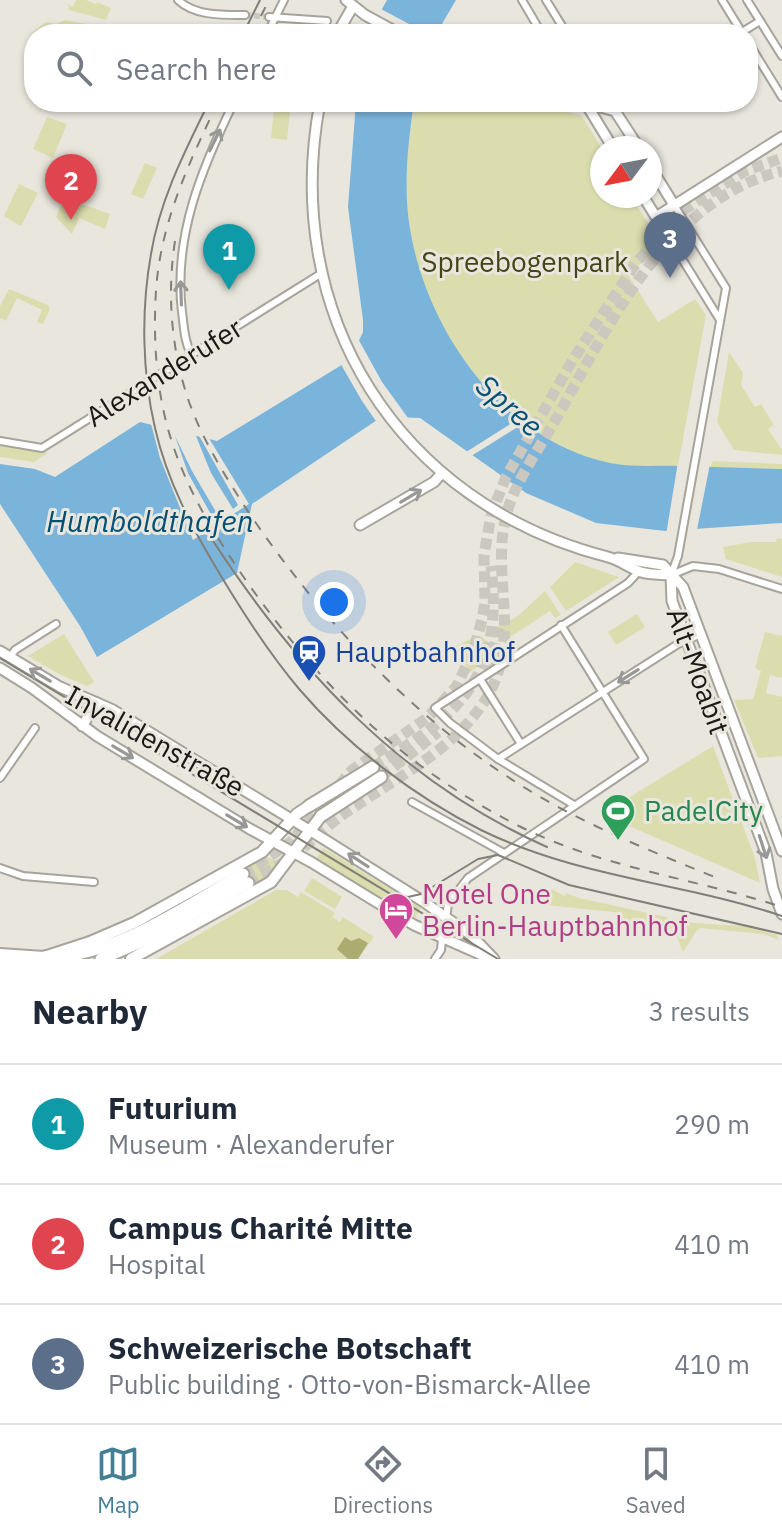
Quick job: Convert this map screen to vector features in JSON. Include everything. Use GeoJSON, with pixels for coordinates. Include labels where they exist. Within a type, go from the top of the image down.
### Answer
{"type":"FeatureCollection","features":[{"type":"Feature","properties":{"kind":"highway"},"geometry":{"type":"LineString","coordinates":[[309,806],[377,772],[321,816]]}},
{"type":"Feature","properties":{"kind":"highway"},"geometry":{"type":"LineString","coordinates":[[44,957],[81,955],[110,946],[246,878],[168,928],[101,959]]}},
{"type":"Feature","properties":{"kind":"main road"},"geometry":{"type":"LineString","coordinates":[[0,954],[44,957],[134,923],[262,852],[292,819],[309,806]]}},
{"type":"Feature","properties":{"kind":"main road"},"geometry":{"type":"LineString","coordinates":[[131,959],[268,884],[321,816]]}},
{"type":"Feature","properties":{"kind":"street"},"geometry":{"type":"LineString","coordinates":[[178,0],[186,8],[198,12],[245,15]]}},
{"type":"Feature","properties":{"kind":"street"},"geometry":{"type":"LineString","coordinates":[[270,24],[284,0]]}},
{"type":"Feature","properties":{"kind":"street"},"geometry":{"type":"LineString","coordinates":[[522,0],[536,24]]}},
{"type":"Feature","properties":{"kind":"street"},"geometry":{"type":"LineString","coordinates":[[546,0],[561,24]]}},
{"type":"Feature","properties":{"kind":"street"},"geometry":{"type":"LineString","coordinates":[[722,0],[737,24]]}},
{"type":"Feature","properties":{"kind":"street"},"geometry":{"type":"LineString","coordinates":[[747,0],[782,56]]}},
{"type":"Feature","properties":{"kind":"street"},"geometry":{"type":"LineString","coordinates":[[342,24],[352,2],[365,15],[382,24]]}},
{"type":"Feature","properties":{"kind":"street"},"geometry":{"type":"LineString","coordinates":[[272,18],[327,21]]}},
{"type":"Feature","properties":{"kind":"street"},"geometry":{"type":"LineString","coordinates":[[756,24],[760,21]]}},
{"type":"Feature","properties":{"kind":"street"},"geometry":{"type":"LineString","coordinates":[[758,58],[782,97]]}},
{"type":"Feature","properties":{"kind":"street"},"geometry":{"type":"LineString","coordinates":[[191,354],[186,345],[181,300],[180,271],[186,225],[195,189],[229,112]]}},
{"type":"Feature","properties":{"kind":"street"},"geometry":{"type":"LineString","coordinates":[[319,112],[310,186],[313,226],[325,290],[347,347],[371,391],[401,431],[442,473],[488,507],[530,530],[615,559],[639,571],[671,575],[696,566],[719,569],[782,589]]}},
{"type":"Feature","properties":{"kind":"street"},"geometry":{"type":"LineString","coordinates":[[590,112],[605,136]]}},
{"type":"Feature","properties":{"kind":"street"},"geometry":{"type":"LineString","coordinates":[[616,112],[631,136]]}},
{"type":"Feature","properties":{"kind":"street"},"geometry":{"type":"LineString","coordinates":[[656,217],[782,137]]}},
{"type":"Feature","properties":{"kind":"street"},"geometry":{"type":"LineString","coordinates":[[662,186],[726,288],[699,446],[671,575]]}},
{"type":"Feature","properties":{"kind":"street"},"geometry":{"type":"LineString","coordinates":[[650,208],[720,320]]}},
{"type":"Feature","properties":{"kind":"street","name":"Alexanderufer"},"geometry":{"type":"LineString","coordinates":[[0,441],[42,448],[322,273]]}},
{"type":"Feature","properties":{"kind":"street"},"geometry":{"type":"LineString","coordinates":[[360,525],[434,482],[442,473]]}},
{"type":"Feature","properties":{"kind":"street"},"geometry":{"type":"LineString","coordinates":[[615,559],[663,565],[671,575]]}},
{"type":"Feature","properties":{"kind":"street"},"geometry":{"type":"LineString","coordinates":[[574,805],[498,759],[435,708],[628,583],[639,571]]}},
{"type":"Feature","properties":{"kind":"street","name":"Alt-Moabit"},"geometry":{"type":"LineString","coordinates":[[671,575],[683,587],[782,851]]}},
{"type":"Feature","properties":{"kind":"street","name":"Alt-Moabit"},"geometry":{"type":"LineString","coordinates":[[671,575],[672,601],[766,853],[782,914]]}},
{"type":"Feature","properties":{"kind":"street"},"geometry":{"type":"LineString","coordinates":[[10,657],[15,650],[56,624]]}},
{"type":"Feature","properties":{"kind":"street"},"geometry":{"type":"LineString","coordinates":[[435,959],[441,950],[448,904],[468,878],[644,759],[561,625]]}},
{"type":"Feature","properties":{"kind":"street"},"geometry":{"type":"LineString","coordinates":[[498,759],[686,639],[701,634]]}},
{"type":"Feature","properties":{"kind":"street","name":"Invalidenstraße"},"geometry":{"type":"LineString","coordinates":[[0,651],[60,687],[113,710],[292,819],[471,935],[492,959]]}},
{"type":"Feature","properties":{"kind":"street","name":"Invalidenstraße"},"geometry":{"type":"LineString","coordinates":[[0,668],[82,726],[414,925],[492,959]]}},
{"type":"Feature","properties":{"kind":"street"},"geometry":{"type":"LineString","coordinates":[[480,679],[521,744]]}},
{"type":"Feature","properties":{"kind":"street"},"geometry":{"type":"LineString","coordinates":[[82,726],[97,703]]}},
{"type":"Feature","properties":{"kind":"street"},"geometry":{"type":"LineString","coordinates":[[0,778],[35,728]]}},
{"type":"Feature","properties":{"kind":"street"},"geometry":{"type":"LineString","coordinates":[[412,802],[504,853]]}},
{"type":"Feature","properties":{"kind":"street"},"geometry":{"type":"LineString","coordinates":[[0,868],[23,876],[94,882]]}},
{"type":"Feature","properties":{"kind":"green space"},"geometry":{"type":"Polygon","coordinates":[[[76,0],[97,2],[111,8],[106,20],[69,10],[68,4],[73,7],[76,0]]]}},
{"type":"Feature","properties":{"kind":"green space"},"geometry":{"type":"Polygon","coordinates":[[[65,20],[86,24],[56,24],[65,20]]]}},
{"type":"Feature","properties":{"kind":"green space"},"geometry":{"type":"Polygon","coordinates":[[[274,112],[290,112],[287,140],[271,138],[274,112]]]}},
{"type":"Feature","properties":{"kind":"green space","name":"Spreebogenpark"},"geometry":{"type":"Polygon","coordinates":[[[413,112],[569,112],[582,116],[594,136],[590,136],[590,208],[638,208],[664,249],[627,273],[658,322],[695,299],[706,315],[678,466],[641,467],[604,462],[566,448],[532,428],[500,402],[473,372],[449,338],[431,301],[417,263],[409,224],[407,193],[413,112]]]}},
{"type":"Feature","properties":{"kind":"green space"},"geometry":{"type":"Polygon","coordinates":[[[47,117],[67,124],[53,158],[33,149],[47,117]]]}},
{"type":"Feature","properties":{"kind":"green space"},"geometry":{"type":"Polygon","coordinates":[[[145,163],[157,168],[143,199],[131,194],[145,163]]]}},
{"type":"Feature","properties":{"kind":"green space"},"geometry":{"type":"Polygon","coordinates":[[[19,184],[38,193],[21,226],[4,216],[19,184]]]}},
{"type":"Feature","properties":{"kind":"green space"},"geometry":{"type":"Polygon","coordinates":[[[64,198],[110,214],[105,229],[79,218],[72,234],[56,217],[64,198]]]}},
{"type":"Feature","properties":{"kind":"green space"},"geometry":{"type":"Polygon","coordinates":[[[9,289],[48,305],[50,309],[43,324],[37,322],[42,310],[17,298],[6,321],[0,318],[0,306],[9,289]]]}},
{"type":"Feature","properties":{"kind":"green space"},"geometry":{"type":"Polygon","coordinates":[[[729,352],[743,373],[741,385],[755,407],[761,404],[774,425],[768,429],[782,455],[734,450],[717,422],[729,352]]]}},
{"type":"Feature","properties":{"kind":"green space"},"geometry":{"type":"Polygon","coordinates":[[[0,445],[48,453],[34,462],[0,457],[0,445]]]}},
{"type":"Feature","properties":{"kind":"green space"},"geometry":{"type":"Polygon","coordinates":[[[713,461],[782,464],[782,469],[710,468],[713,461]]]}},
{"type":"Feature","properties":{"kind":"green space"},"geometry":{"type":"Polygon","coordinates":[[[777,538],[782,539],[782,577],[726,559],[723,547],[776,542],[777,538]]]}},
{"type":"Feature","properties":{"kind":"green space"},"geometry":{"type":"Polygon","coordinates":[[[575,562],[619,577],[566,611],[550,587],[575,562]]]}},
{"type":"Feature","properties":{"kind":"green space"},"geometry":{"type":"Polygon","coordinates":[[[545,591],[561,615],[555,618],[550,611],[510,637],[514,644],[508,648],[494,628],[518,616],[545,591]]]}},
{"type":"Feature","properties":{"kind":"green space"},"geometry":{"type":"Polygon","coordinates":[[[637,614],[645,627],[616,645],[608,632],[637,614]]]}},
{"type":"Feature","properties":{"kind":"green space"},"geometry":{"type":"Polygon","coordinates":[[[765,632],[782,636],[782,678],[770,675],[766,693],[782,697],[782,756],[758,758],[734,700],[753,699],[761,671],[755,668],[765,632]]]}},
{"type":"Feature","properties":{"kind":"green space"},"geometry":{"type":"Polygon","coordinates":[[[64,634],[94,682],[87,686],[28,656],[64,634]]]}},
{"type":"Feature","properties":{"kind":"green space"},"geometry":{"type":"Polygon","coordinates":[[[479,635],[502,652],[470,672],[453,647],[479,635]]]}},
{"type":"Feature","properties":{"kind":"green space"},"geometry":{"type":"Polygon","coordinates":[[[713,746],[755,858],[760,883],[602,814],[713,746]]]}},
{"type":"Feature","properties":{"kind":"green space"},"geometry":{"type":"Polygon","coordinates":[[[323,848],[421,908],[414,919],[316,859],[323,848]]]}},
{"type":"Feature","properties":{"kind":"green space"},"geometry":{"type":"Polygon","coordinates":[[[264,855],[282,864],[271,877],[253,888],[241,868],[264,855]]]}},
{"type":"Feature","properties":{"kind":"green space"},"geometry":{"type":"Polygon","coordinates":[[[312,878],[342,897],[335,909],[304,891],[312,878]]]}},
{"type":"Feature","properties":{"kind":"green space"},"geometry":{"type":"Polygon","coordinates":[[[551,889],[565,896],[566,893],[694,923],[743,926],[777,935],[779,940],[763,934],[701,928],[683,952],[673,927],[666,931],[667,934],[647,921],[637,926],[614,912],[518,901],[536,900],[551,889]]]}},
{"type":"Feature","properties":{"kind":"green space"},"geometry":{"type":"Polygon","coordinates":[[[276,890],[287,890],[298,897],[301,892],[335,913],[332,917],[340,922],[343,917],[374,937],[358,959],[156,959],[276,890]]]}},
{"type":"Feature","properties":{"kind":"green space"},"geometry":{"type":"Polygon","coordinates":[[[345,937],[351,941],[359,938],[368,943],[358,959],[348,959],[337,949],[345,937]]]}},
{"type":"Feature","properties":{"kind":"water"},"geometry":{"type":"Polygon","coordinates":[[[387,0],[456,0],[442,24],[374,24],[387,0]]]}},
{"type":"Feature","properties":{"kind":"water","name":"Humboldthafen"},"geometry":{"type":"Polygon","coordinates":[[[355,112],[413,112],[407,197],[410,229],[419,267],[433,305],[452,341],[475,374],[502,404],[533,429],[568,449],[606,462],[633,466],[782,469],[782,523],[665,531],[596,523],[526,493],[420,418],[377,420],[252,504],[237,573],[97,657],[0,504],[0,464],[35,469],[55,477],[140,422],[217,441],[340,366],[353,353],[363,332],[348,207],[355,112]]]}},
{"type":"Feature","properties":{"kind":"pier"},"geometry":{"type":"Polygon","coordinates":[[[377,7],[409,24],[368,24],[377,7]]]}},
{"type":"Feature","properties":{"kind":"pier"},"geometry":{"type":"Polygon","coordinates":[[[356,335],[382,382],[411,422],[378,424],[362,401],[339,361],[349,351],[356,335]]]}},
{"type":"Feature","properties":{"kind":"pier"},"geometry":{"type":"Polygon","coordinates":[[[523,416],[529,420],[468,458],[463,454],[523,416]]]}},
{"type":"Feature","properties":{"kind":"pier"},"geometry":{"type":"Polygon","coordinates":[[[150,420],[194,431],[211,473],[233,509],[238,505],[197,432],[207,435],[249,504],[193,540],[160,458],[150,420]],[[175,436],[188,473],[214,520],[219,517],[175,436]]]}},
{"type":"Feature","properties":{"kind":"pier"},"geometry":{"type":"Polygon","coordinates":[[[678,462],[710,464],[696,535],[666,535],[678,462]]]}},
{"type":"Feature","properties":{"kind":"tunnel"},"geometry":{"type":"LineString","coordinates":[[245,15],[269,17]]}},
{"type":"Feature","properties":{"kind":"tunnel"},"geometry":{"type":"LineString","coordinates":[[243,874],[291,842],[352,770],[427,718],[456,687],[473,652],[482,620],[485,602],[484,555],[491,515],[506,477],[572,361],[636,263],[682,211],[745,171],[782,158]]}},
{"type":"Feature","properties":{"kind":"tunnel"},"geometry":{"type":"LineString","coordinates":[[248,883],[291,857],[341,816],[420,764],[472,718],[497,677],[502,654],[502,544],[508,508],[526,468],[620,307],[674,237],[706,208],[741,186],[782,171]]}},
{"type":"Feature","properties":{"kind":"tunnel"},"geometry":{"type":"LineString","coordinates":[[373,767],[430,729],[470,688],[483,664],[490,637],[493,604],[491,566]]}},
{"type":"Feature","properties":{"kind":"tunnel"},"geometry":{"type":"LineString","coordinates":[[488,669],[500,628]]}},
{"type":"Feature","properties":{"kind":"tunnel"},"geometry":{"type":"LineString","coordinates":[[381,777],[438,732]]}},
{"type":"Feature","properties":{"kind":"tram line"},"geometry":{"type":"LineString","coordinates":[[248,24],[260,0]]}},
{"type":"Feature","properties":{"kind":"tram line"},"geometry":{"type":"LineString","coordinates":[[204,112],[174,176],[155,234],[144,319],[147,385],[160,448],[182,505],[239,606],[268,649],[319,711],[361,750],[407,786],[481,830],[555,859],[782,916]]}},
{"type":"Feature","properties":{"kind":"tram line"},"geometry":{"type":"LineString","coordinates":[[211,538],[279,633],[356,718],[445,790],[547,847]]}},
{"type":"Feature","properties":{"kind":"tram line"},"geometry":{"type":"LineString","coordinates":[[0,658],[498,959]]}},
{"type":"Feature","properties":{"kind":"tram line"},"geometry":{"type":"LineString","coordinates":[[395,895],[408,897],[421,894],[478,859],[498,855],[569,885],[782,934]]}},
{"type":"Feature","properties":{"kind":"railway"},"geometry":{"type":"LineString","coordinates":[[257,24],[269,0]]}},
{"type":"Feature","properties":{"kind":"railway"},"geometry":{"type":"LineString","coordinates":[[213,112],[187,170],[164,240],[156,290],[155,346],[166,421],[185,477],[203,513],[247,582],[305,657],[367,721],[400,750],[475,802],[517,825],[581,852],[782,907]]}},
{"type":"Feature","properties":{"kind":"railway"},"geometry":{"type":"LineString","coordinates":[[175,241],[171,280],[177,358],[199,427],[249,513],[333,623],[432,720],[505,775],[584,820],[722,880]]}},
{"type":"Feature","properties":{"kind":"place","name":"Campus Charité Mitte"},"geometry":{"type":"Point","coordinates":[71,220]}},
{"type":"Feature","properties":{"kind":"place","name":"Schweizerische Botschaft"},"geometry":{"type":"Point","coordinates":[670,278]}},
{"type":"Feature","properties":{"kind":"place","name":"Futurium"},"geometry":{"type":"Point","coordinates":[229,290]}},
{"type":"Feature","properties":{"kind":"place","name":"Hauptbahnhof"},"geometry":{"type":"Point","coordinates":[309,683]}},
{"type":"Feature","properties":{"kind":"place","name":"PadelCity"},"geometry":{"type":"Point","coordinates":[618,842]}},
{"type":"Feature","properties":{"kind":"place","name":"Motel One Berlin-Hauptbahnhof"},"geometry":{"type":"Point","coordinates":[396,941]}},
{"type":"Feature","properties":{"kind":"water label","name":"Spree"},"geometry":{"type":"Point","coordinates":[509,406]}}]}
